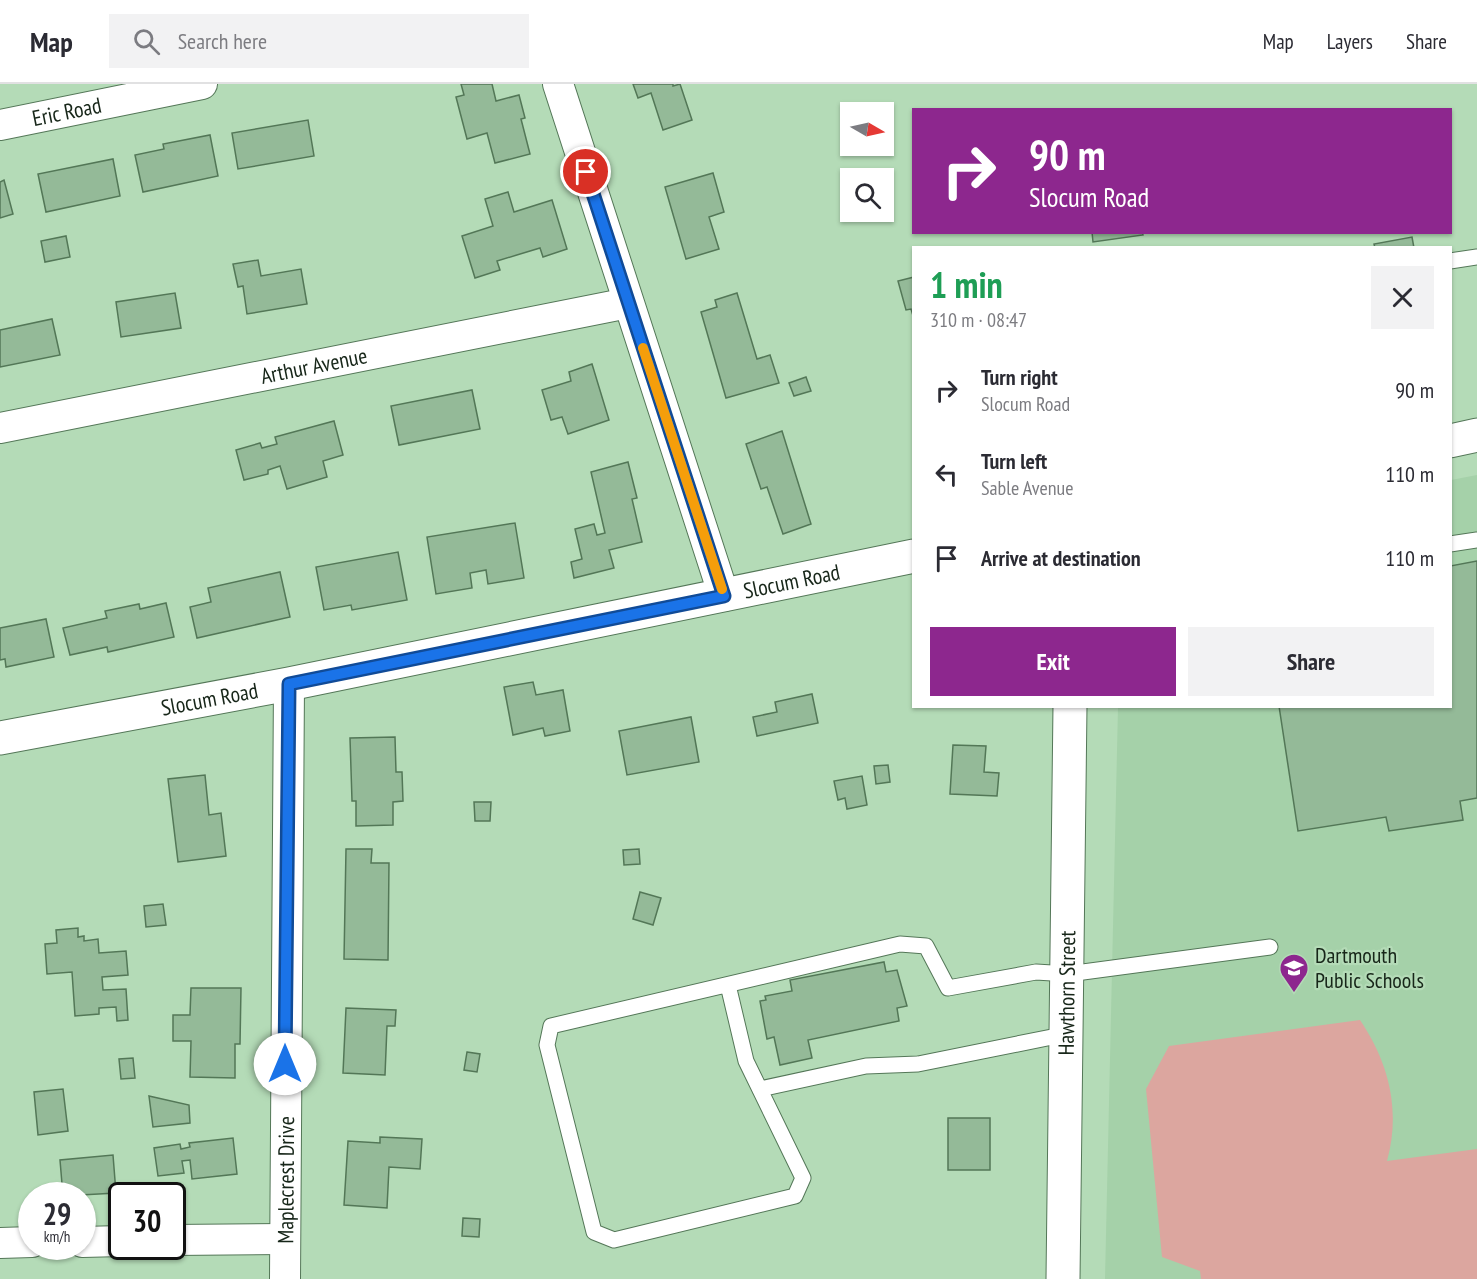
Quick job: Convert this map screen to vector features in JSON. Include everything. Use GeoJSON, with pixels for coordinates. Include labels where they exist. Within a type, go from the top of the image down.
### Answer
{"type":"FeatureCollection","features":[{"type":"Feature","properties":{"kind":"main road","name":"Slocum Road"},"geometry":{"type":"LineString","coordinates":[[0,738],[289,684],[912,556]]}},
{"type":"Feature","properties":{"kind":"main road","name":"Hawthorn Street"},"geometry":{"type":"LineString","coordinates":[[1064,1279],[1070,708]]}},
{"type":"Feature","properties":{"kind":"street","name":"Eric Road"},"geometry":{"type":"LineString","coordinates":[[0,125],[202,84]]}},
{"type":"Feature","properties":{"kind":"street"},"geometry":{"type":"LineString","coordinates":[[558,84],[724,596]]}},
{"type":"Feature","properties":{"kind":"street","name":"Arthur Avenue"},"geometry":{"type":"LineString","coordinates":[[0,428],[628,303]]}},
{"type":"Feature","properties":{"kind":"street","name":"Maplecrest Drive"},"geometry":{"type":"LineString","coordinates":[[285,1279],[289,684]]}},
{"type":"Feature","properties":{"kind":"street"},"geometry":{"type":"LineString","coordinates":[[186,1240],[284,1239]]}},
{"type":"Feature","properties":{"kind":"street"},"geometry":{"type":"LineString","coordinates":[[0,1243],[18,1242]]}},
{"type":"Feature","properties":{"kind":"lane"},"geometry":{"type":"LineString","coordinates":[[1452,261],[1477,257]]}},
{"type":"Feature","properties":{"kind":"lane"},"geometry":{"type":"LineString","coordinates":[[1452,544],[1477,540]]}},
{"type":"Feature","properties":{"kind":"lane"},"geometry":{"type":"LineString","coordinates":[[728,985],[746,1061],[803,1178],[795,1196],[614,1240],[594,1232],[547,1045],[551,1026],[900,944],[927,946],[948,988],[1036,972],[1068,974],[1270,947]]}},
{"type":"Feature","properties":{"kind":"lane"},"geometry":{"type":"LineString","coordinates":[[760,1089],[866,1066],[918,1064],[1067,1034]]}},
{"type":"Feature","properties":{"kind":"shaded area","name":"Dartmouth Public Schools"},"geometry":{"type":"Polygon","coordinates":[[[1477,475],[1477,1279],[1105,1279],[1118,708],[1452,708],[1452,480],[1477,475]]]}},
{"type":"Feature","properties":{"kind":"shaded area"},"geometry":{"type":"Polygon","coordinates":[[[1360,1020],[1378,1053],[1390,1088],[1393,1124],[1387,1161],[1477,1149],[1477,1279],[1201,1279],[1200,1271],[1162,1257],[1146,1089],[1169,1046],[1360,1020]]]}},
{"type":"Feature","properties":{"kind":"building"},"geometry":{"type":"Polygon","coordinates":[[[461,84],[492,84],[496,101],[519,95],[525,118],[521,119],[530,154],[495,163],[487,133],[467,139],[456,97],[464,95],[461,84]]]}},
{"type":"Feature","properties":{"kind":"building"},"geometry":{"type":"Polygon","coordinates":[[[633,84],[673,84],[673,86],[680,84],[692,120],[663,130],[651,93],[638,98],[633,84]]]}},
{"type":"Feature","properties":{"kind":"building"},"geometry":{"type":"Polygon","coordinates":[[[308,120],[314,156],[238,169],[232,133],[308,120]]]}},
{"type":"Feature","properties":{"kind":"building"},"geometry":{"type":"Polygon","coordinates":[[[210,135],[218,176],[143,192],[135,155],[164,149],[163,144],[210,135]]]}},
{"type":"Feature","properties":{"kind":"building"},"geometry":{"type":"Polygon","coordinates":[[[113,159],[120,196],[46,212],[38,174],[113,159]]]}},
{"type":"Feature","properties":{"kind":"building"},"geometry":{"type":"Polygon","coordinates":[[[713,173],[724,212],[709,217],[719,249],[686,259],[665,187],[713,173]]]}},
{"type":"Feature","properties":{"kind":"building"},"geometry":{"type":"Polygon","coordinates":[[[4,180],[13,214],[0,218],[0,182],[4,180]]]}},
{"type":"Feature","properties":{"kind":"building"},"geometry":{"type":"Polygon","coordinates":[[[508,192],[514,212],[552,200],[567,249],[543,257],[540,248],[497,261],[500,270],[475,278],[462,236],[493,226],[485,199],[508,192]]]}},
{"type":"Feature","properties":{"kind":"building"},"geometry":{"type":"Polygon","coordinates":[[[1092,234],[1143,235],[1093,242],[1092,234]]]}},
{"type":"Feature","properties":{"kind":"building"},"geometry":{"type":"Polygon","coordinates":[[[66,236],[70,257],[45,262],[41,241],[66,236]]]}},
{"type":"Feature","properties":{"kind":"building"},"geometry":{"type":"Polygon","coordinates":[[[1412,237],[1414,246],[1374,246],[1374,244],[1412,237]]]}},
{"type":"Feature","properties":{"kind":"building"},"geometry":{"type":"Polygon","coordinates":[[[258,260],[261,276],[301,269],[307,304],[247,314],[243,286],[238,287],[233,264],[258,260]]]}},
{"type":"Feature","properties":{"kind":"building"},"geometry":{"type":"Polygon","coordinates":[[[912,278],[912,312],[911,309],[906,310],[898,281],[912,278]]]}},
{"type":"Feature","properties":{"kind":"building"},"geometry":{"type":"Polygon","coordinates":[[[175,293],[181,328],[121,337],[116,302],[175,293]]]}},
{"type":"Feature","properties":{"kind":"building"},"geometry":{"type":"Polygon","coordinates":[[[737,293],[757,359],[770,355],[779,383],[726,398],[701,312],[717,307],[715,300],[737,293]]]}},
{"type":"Feature","properties":{"kind":"building"},"geometry":{"type":"Polygon","coordinates":[[[52,319],[60,355],[0,367],[0,330],[52,319]]]}},
{"type":"Feature","properties":{"kind":"building"},"geometry":{"type":"Polygon","coordinates":[[[592,364],[609,420],[568,434],[562,417],[551,420],[542,390],[571,381],[569,372],[592,364]]]}},
{"type":"Feature","properties":{"kind":"building"},"geometry":{"type":"Polygon","coordinates":[[[806,377],[811,391],[794,396],[789,383],[806,377]]]}},
{"type":"Feature","properties":{"kind":"building"},"geometry":{"type":"Polygon","coordinates":[[[472,390],[480,429],[399,445],[391,406],[472,390]]]}},
{"type":"Feature","properties":{"kind":"building"},"geometry":{"type":"Polygon","coordinates":[[[334,421],[343,455],[323,461],[327,477],[287,489],[280,466],[268,470],[268,474],[244,480],[236,450],[260,443],[262,448],[277,444],[275,437],[334,421]]]}},
{"type":"Feature","properties":{"kind":"building"},"geometry":{"type":"Polygon","coordinates":[[[782,431],[811,524],[783,534],[767,487],[761,489],[746,444],[782,431]]]}},
{"type":"Feature","properties":{"kind":"building"},"geometry":{"type":"Polygon","coordinates":[[[628,462],[637,498],[632,499],[642,542],[609,550],[614,568],[574,578],[571,562],[582,559],[575,529],[594,524],[597,535],[605,533],[591,472],[628,462]]]}},
{"type":"Feature","properties":{"kind":"building"},"geometry":{"type":"Polygon","coordinates":[[[515,523],[524,578],[488,584],[486,570],[470,573],[472,588],[436,594],[427,537],[515,523]]]}},
{"type":"Feature","properties":{"kind":"building"},"geometry":{"type":"Polygon","coordinates":[[[398,552],[407,600],[352,610],[351,605],[324,610],[316,567],[398,552]]]}},
{"type":"Feature","properties":{"kind":"building"},"geometry":{"type":"Polygon","coordinates":[[[1477,561],[1477,798],[1460,801],[1463,820],[1389,831],[1386,817],[1298,831],[1279,708],[1452,708],[1452,566],[1477,561]]]}},
{"type":"Feature","properties":{"kind":"building"},"geometry":{"type":"Polygon","coordinates":[[[280,572],[290,617],[197,638],[190,607],[211,602],[208,588],[280,572]]]}},
{"type":"Feature","properties":{"kind":"building"},"geometry":{"type":"Polygon","coordinates":[[[166,603],[174,637],[108,652],[107,647],[70,655],[63,628],[107,618],[105,611],[139,604],[140,609],[166,603]]]}},
{"type":"Feature","properties":{"kind":"building"},"geometry":{"type":"Polygon","coordinates":[[[46,619],[54,657],[6,667],[5,659],[0,660],[0,628],[46,619]]]}},
{"type":"Feature","properties":{"kind":"building"},"geometry":{"type":"Polygon","coordinates":[[[533,682],[536,695],[563,690],[570,731],[545,736],[543,728],[513,735],[504,687],[533,682]]]}},
{"type":"Feature","properties":{"kind":"building"},"geometry":{"type":"Polygon","coordinates":[[[812,694],[818,723],[757,736],[753,717],[777,712],[775,702],[812,694]]]}},
{"type":"Feature","properties":{"kind":"building"},"geometry":{"type":"Polygon","coordinates":[[[691,717],[699,762],[627,775],[619,731],[691,717]]]}},
{"type":"Feature","properties":{"kind":"building"},"geometry":{"type":"Polygon","coordinates":[[[395,737],[396,772],[402,772],[403,801],[393,802],[393,825],[356,826],[356,801],[352,801],[350,738],[395,737]]]}},
{"type":"Feature","properties":{"kind":"building"},"geometry":{"type":"Polygon","coordinates":[[[953,745],[986,746],[984,772],[999,773],[997,796],[950,794],[953,745]]]}},
{"type":"Feature","properties":{"kind":"building"},"geometry":{"type":"Polygon","coordinates":[[[888,765],[890,782],[876,784],[874,766],[888,765]]]}},
{"type":"Feature","properties":{"kind":"building"},"geometry":{"type":"Polygon","coordinates":[[[205,775],[209,815],[221,813],[226,856],[178,862],[168,779],[205,775]]]}},
{"type":"Feature","properties":{"kind":"building"},"geometry":{"type":"Polygon","coordinates":[[[862,776],[867,805],[847,809],[845,798],[838,800],[834,781],[862,776]]]}},
{"type":"Feature","properties":{"kind":"building"},"geometry":{"type":"Polygon","coordinates":[[[474,802],[491,802],[490,821],[475,821],[474,802]]]}},
{"type":"Feature","properties":{"kind":"building"},"geometry":{"type":"Polygon","coordinates":[[[346,849],[372,849],[371,863],[389,863],[388,960],[344,959],[346,849]]]}},
{"type":"Feature","properties":{"kind":"building"},"geometry":{"type":"Polygon","coordinates":[[[639,849],[640,864],[624,865],[623,850],[639,849]]]}},
{"type":"Feature","properties":{"kind":"building"},"geometry":{"type":"Polygon","coordinates":[[[640,892],[661,898],[653,925],[633,919],[640,892]]]}},
{"type":"Feature","properties":{"kind":"building"},"geometry":{"type":"Polygon","coordinates":[[[163,904],[166,925],[146,927],[144,906],[163,904]]]}},
{"type":"Feature","properties":{"kind":"building"},"geometry":{"type":"Polygon","coordinates":[[[78,928],[78,937],[84,936],[84,941],[98,939],[99,953],[126,951],[128,975],[102,977],[103,990],[126,989],[128,1020],[117,1021],[116,1007],[99,1008],[99,1014],[75,1016],[72,972],[47,974],[45,944],[57,943],[56,930],[78,928]]]}},
{"type":"Feature","properties":{"kind":"building"},"geometry":{"type":"Polygon","coordinates":[[[884,962],[886,972],[897,970],[907,1006],[897,1008],[899,1021],[808,1040],[812,1058],[780,1065],[774,1037],[767,1039],[760,1001],[766,1000],[765,996],[792,991],[790,980],[884,962]]]}},
{"type":"Feature","properties":{"kind":"building"},"geometry":{"type":"Polygon","coordinates":[[[191,988],[241,988],[240,1044],[235,1044],[235,1078],[190,1077],[191,1041],[173,1041],[173,1015],[190,1015],[191,988]]]}},
{"type":"Feature","properties":{"kind":"building"},"geometry":{"type":"Polygon","coordinates":[[[346,1008],[396,1010],[395,1026],[387,1026],[385,1075],[343,1073],[346,1008]]]}},
{"type":"Feature","properties":{"kind":"building"},"geometry":{"type":"Polygon","coordinates":[[[467,1052],[480,1054],[477,1072],[464,1070],[467,1052]]]}},
{"type":"Feature","properties":{"kind":"building"},"geometry":{"type":"Polygon","coordinates":[[[133,1058],[135,1078],[121,1079],[119,1059],[133,1058]]]}},
{"type":"Feature","properties":{"kind":"building"},"geometry":{"type":"Polygon","coordinates":[[[63,1089],[68,1131],[38,1135],[34,1092],[63,1089]]]}},
{"type":"Feature","properties":{"kind":"building"},"geometry":{"type":"Polygon","coordinates":[[[149,1096],[189,1105],[190,1123],[153,1127],[149,1096]]]}},
{"type":"Feature","properties":{"kind":"building"},"geometry":{"type":"Polygon","coordinates":[[[948,1118],[990,1118],[990,1170],[948,1170],[948,1118]]]}},
{"type":"Feature","properties":{"kind":"building"},"geometry":{"type":"Polygon","coordinates":[[[380,1137],[422,1139],[420,1169],[389,1167],[387,1208],[344,1205],[348,1141],[380,1143],[380,1137]]]}},
{"type":"Feature","properties":{"kind":"building"},"geometry":{"type":"Polygon","coordinates":[[[233,1138],[237,1174],[192,1179],[190,1160],[182,1161],[184,1173],[158,1176],[154,1148],[180,1144],[181,1149],[190,1147],[189,1143],[233,1138]]]}},
{"type":"Feature","properties":{"kind":"building"},"geometry":{"type":"Polygon","coordinates":[[[113,1155],[115,1182],[108,1182],[108,1193],[96,1194],[96,1182],[62,1182],[60,1160],[113,1155]]]}},
{"type":"Feature","properties":{"kind":"building"},"geometry":{"type":"Polygon","coordinates":[[[463,1218],[480,1219],[479,1237],[462,1236],[463,1218]]]}},
{"type":"Feature","properties":{"kind":"slow traffic"},"geometry":{"type":"LineString","coordinates":[[643,348],[722,589]]}},
{"type":"Feature","properties":{"kind":"place","name":"Dartmouth Public Schools"},"geometry":{"type":"Point","coordinates":[1294,994]}},
{"type":"Feature","properties":{"kind":"route"},"geometry":{"type":"LineString","coordinates":[[285,1064],[289,684],[724,596],[586,172]]}}]}
